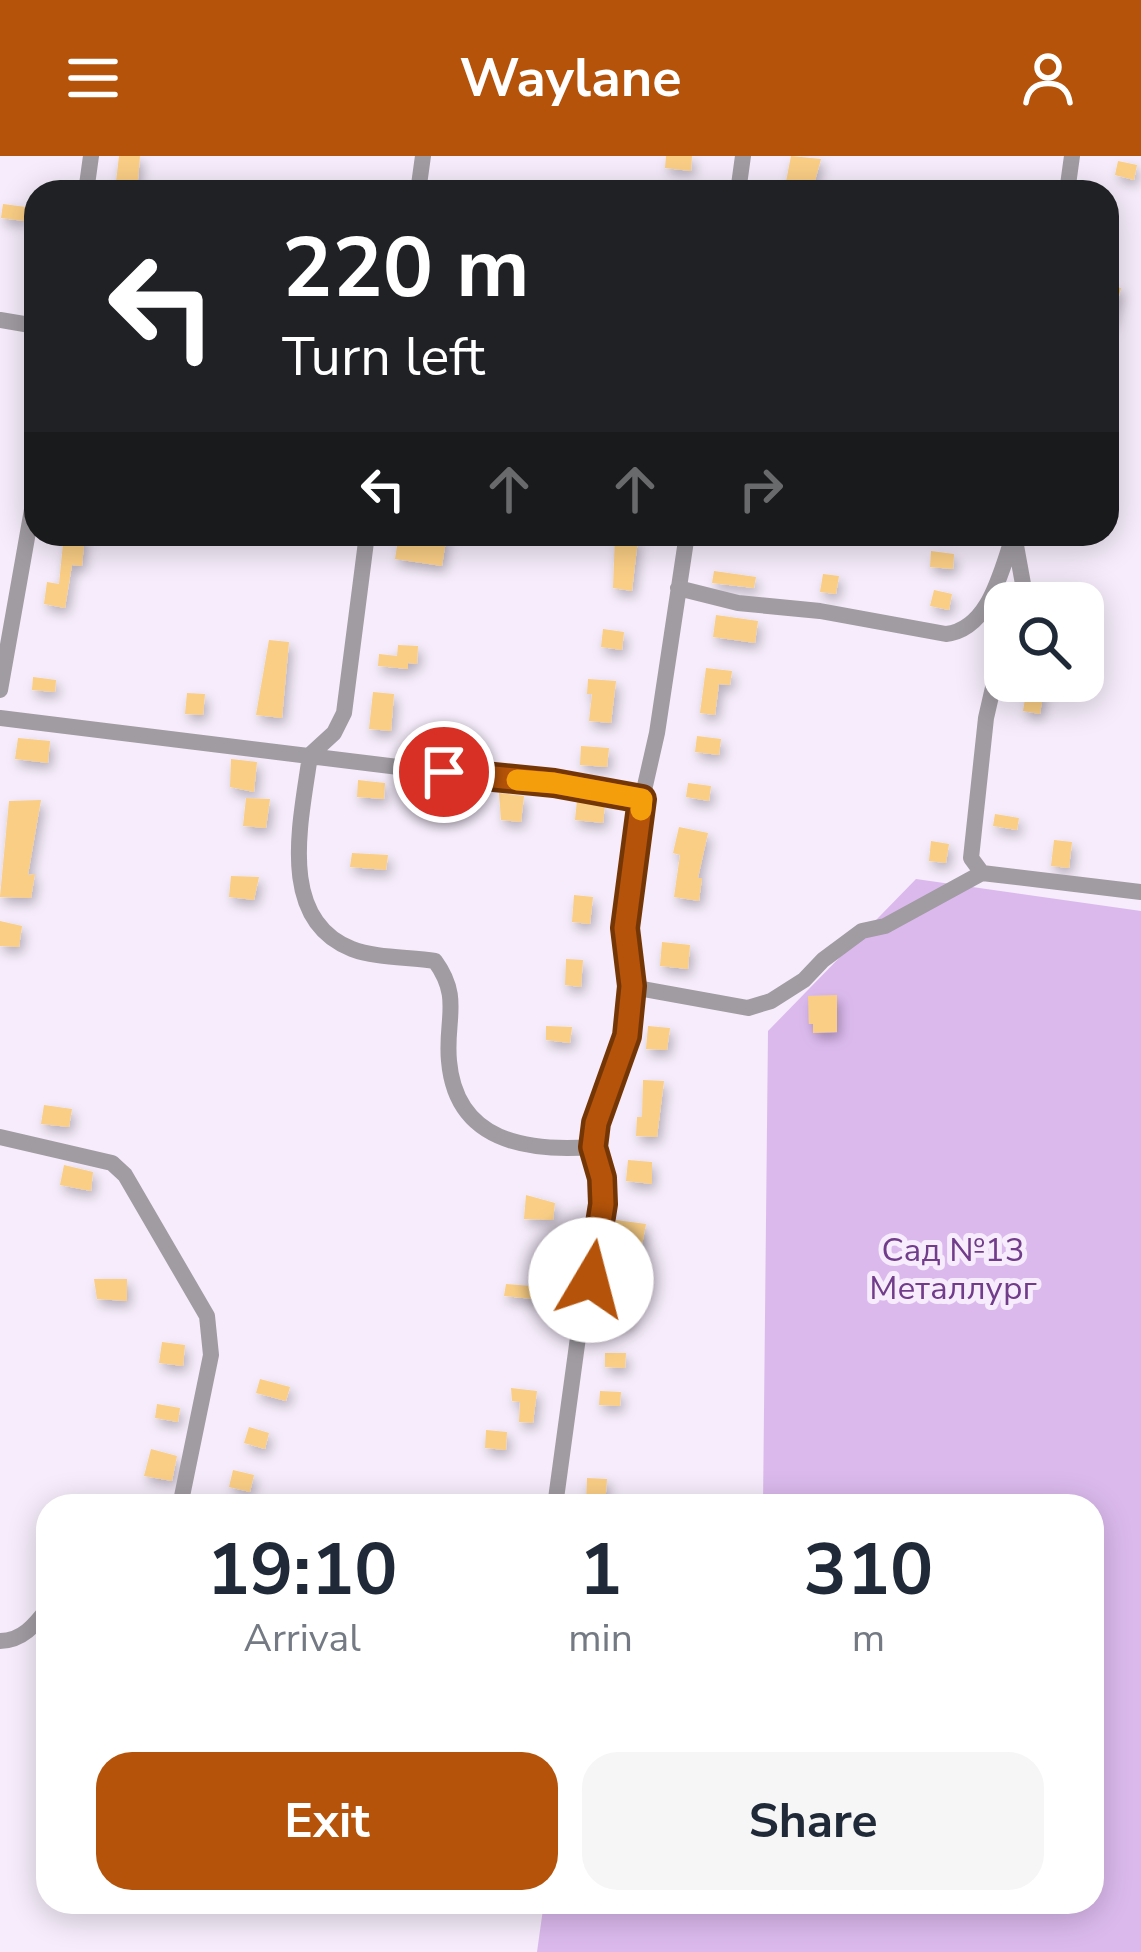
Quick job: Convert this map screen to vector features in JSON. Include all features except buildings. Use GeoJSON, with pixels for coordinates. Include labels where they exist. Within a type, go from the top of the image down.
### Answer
{"type":"FeatureCollection","features":[{"type":"Feature","properties":{"kind":"street"},"geometry":{"type":"LineString","coordinates":[[0,690],[26,546]]}},
{"type":"Feature","properties":{"kind":"street"},"geometry":{"type":"LineString","coordinates":[[365,546],[344,713],[334,733],[310,755],[297,866],[304,899],[329,936],[354,951],[435,961],[450,982],[449,1064],[466,1112],[486,1132],[554,1150],[593,1147]]}},
{"type":"Feature","properties":{"kind":"street"},"geometry":{"type":"LineString","coordinates":[[557,1494],[579,1330],[603,1204],[593,1147],[596,1123],[627,1036],[632,986],[625,928],[685,546]]}},
{"type":"Feature","properties":{"kind":"street"},"geometry":{"type":"LineString","coordinates":[[678,588],[738,603],[820,611],[946,634],[962,632],[975,623],[992,593],[1010,546]]}},
{"type":"Feature","properties":{"kind":"street"},"geometry":{"type":"LineString","coordinates":[[1016,546],[1022,582]]}},
{"type":"Feature","properties":{"kind":"street"},"geometry":{"type":"LineString","coordinates":[[982,873],[971,858],[990,702]]}},
{"type":"Feature","properties":{"kind":"street"},"geometry":{"type":"LineString","coordinates":[[0,718],[554,783],[642,799]]}},
{"type":"Feature","properties":{"kind":"street"},"geometry":{"type":"LineString","coordinates":[[632,986],[748,1008],[771,1001],[862,931],[885,926],[982,873],[1141,892]]}},
{"type":"Feature","properties":{"kind":"street"},"geometry":{"type":"LineString","coordinates":[[0,1138],[112,1163],[125,1175],[208,1316],[211,1355],[182,1494]]}},
{"type":"Feature","properties":{"kind":"street"},"geometry":{"type":"LineString","coordinates":[[0,1641],[11,1641],[36,1625]]}},
{"type":"Feature","properties":{"kind":"green space","name":"Сад №13 Металлург"},"geometry":{"type":"Polygon","coordinates":[[[916,879],[1141,911],[1141,1952],[537,1952],[542,1914],[1104,1914],[1104,1494],[763,1494],[768,1031],[916,879]]]}},
{"type":"Feature","properties":{"kind":"slow traffic"},"geometry":{"type":"LineString","coordinates":[[517,780],[642,799],[641,810]]}},
{"type":"Feature","properties":{"kind":"route"},"geometry":{"type":"LineString","coordinates":[[444,772],[554,783],[642,799],[625,928],[632,986],[627,1036],[596,1123],[593,1147],[603,1204],[591,1280]]}}]}
